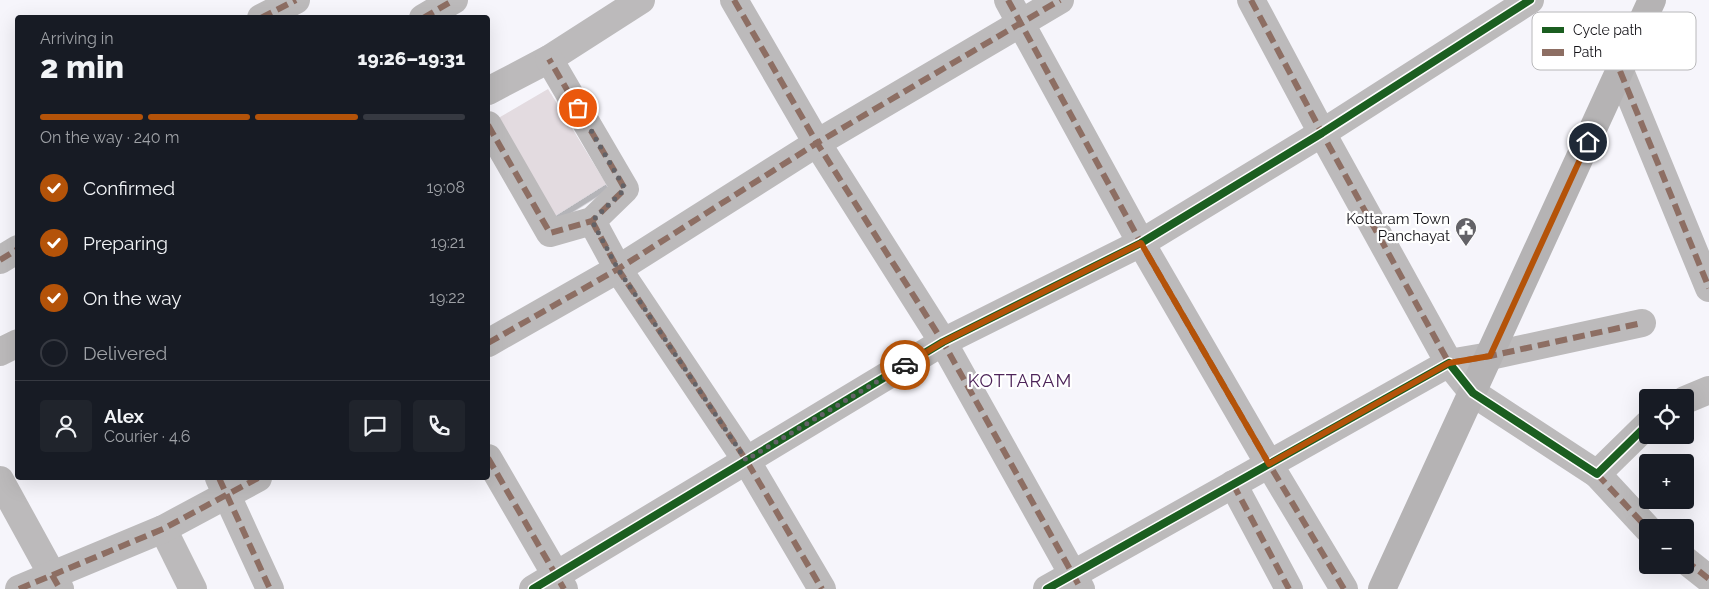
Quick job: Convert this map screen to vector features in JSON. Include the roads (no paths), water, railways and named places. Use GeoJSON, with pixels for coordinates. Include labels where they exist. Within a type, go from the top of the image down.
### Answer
{"type":"FeatureCollection","features":[{"type":"Feature","properties":{"kind":"main road"},"geometry":{"type":"LineString","coordinates":[[1647,12],[1652,0]]}},
{"type":"Feature","properties":{"kind":"main road"},"geometry":{"type":"LineString","coordinates":[[1382,589],[1620,71]]}},
{"type":"Feature","properties":{"kind":"street"},"geometry":{"type":"LineString","coordinates":[[267,15],[296,0]]}},
{"type":"Feature","properties":{"kind":"street"},"geometry":{"type":"LineString","coordinates":[[429,15],[454,0]]}},
{"type":"Feature","properties":{"kind":"street"},"geometry":{"type":"LineString","coordinates":[[490,90],[549,59],[641,0]]}},
{"type":"Feature","properties":{"kind":"street"},"geometry":{"type":"LineString","coordinates":[[734,0],[817,143],[943,342],[1077,582]]}},
{"type":"Feature","properties":{"kind":"street"},"geometry":{"type":"LineString","coordinates":[[1008,0],[1141,243],[1344,589]]}},
{"type":"Feature","properties":{"kind":"street"},"geometry":{"type":"LineString","coordinates":[[490,342],[618,269],[817,143],[1060,0]]}},
{"type":"Feature","properties":{"kind":"street"},"geometry":{"type":"LineString","coordinates":[[1251,0],[1449,363],[1473,393],[1597,474],[1639,519]]}},
{"type":"Feature","properties":{"kind":"street"},"geometry":{"type":"LineString","coordinates":[[490,462],[551,584],[746,460],[943,342],[1141,243],[1322,133],[1530,0]]}},
{"type":"Feature","properties":{"kind":"street"},"geometry":{"type":"LineString","coordinates":[[490,128],[550,233],[592,221],[625,189],[549,59]]}},
{"type":"Feature","properties":{"kind":"street"},"geometry":{"type":"LineString","coordinates":[[1620,71],[1709,288]]}},
{"type":"Feature","properties":{"kind":"street"},"geometry":{"type":"LineString","coordinates":[[592,221],[618,269],[746,460],[822,589]]}},
{"type":"Feature","properties":{"kind":"street"},"geometry":{"type":"LineString","coordinates":[[0,260],[15,252]]}},
{"type":"Feature","properties":{"kind":"street"},"geometry":{"type":"LineString","coordinates":[[1047,589],[1077,582],[1233,484],[1449,363],[1642,323]]}},
{"type":"Feature","properties":{"kind":"street"},"geometry":{"type":"LineString","coordinates":[[0,352],[15,344]]}},
{"type":"Feature","properties":{"kind":"street"},"geometry":{"type":"LineString","coordinates":[[1694,396],[1709,390]]}},
{"type":"Feature","properties":{"kind":"street"},"geometry":{"type":"LineString","coordinates":[[1597,474],[1639,433]]}},
{"type":"Feature","properties":{"kind":"street"},"geometry":{"type":"LineString","coordinates":[[0,480],[56,582]]}},
{"type":"Feature","properties":{"kind":"street"},"geometry":{"type":"LineString","coordinates":[[19,589],[56,582],[163,529],[223,486],[249,480]]}},
{"type":"Feature","properties":{"kind":"street"},"geometry":{"type":"LineString","coordinates":[[1233,484],[1289,589]]}},
{"type":"Feature","properties":{"kind":"street"},"geometry":{"type":"LineString","coordinates":[[223,486],[270,589]]}},
{"type":"Feature","properties":{"kind":"street"},"geometry":{"type":"LineString","coordinates":[[163,529],[193,589]]}},
{"type":"Feature","properties":{"kind":"street"},"geometry":{"type":"LineString","coordinates":[[1694,567],[1709,579]]}},
{"type":"Feature","properties":{"kind":"place","name":"Kottaram Town Panchayat"},"geometry":{"type":"Point","coordinates":[1466,247]}},
{"type":"Feature","properties":{"kind":"district","name":"KOTTARAM"},"geometry":{"type":"Point","coordinates":[1020,381]}}]}
